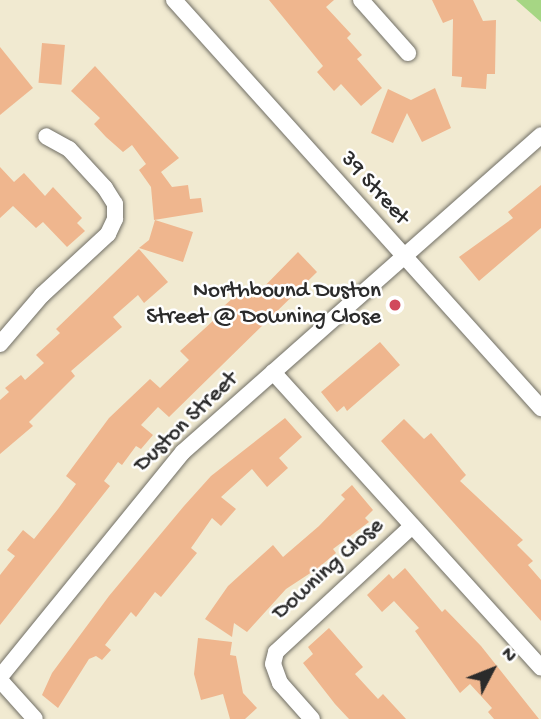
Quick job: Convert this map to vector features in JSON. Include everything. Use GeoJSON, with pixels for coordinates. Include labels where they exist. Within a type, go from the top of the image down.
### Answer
{"type":"FeatureCollection","features":[{"type":"Feature","properties":{"kind":"street","name":"39 Street"},"geometry":{"type":"LineString","coordinates":[[174,0],[541,408]]}},
{"type":"Feature","properties":{"kind":"street"},"geometry":{"type":"LineString","coordinates":[[361,0],[408,53]]}},
{"type":"Feature","properties":{"kind":"street","name":"Duston Street"},"geometry":{"type":"LineString","coordinates":[[0,679],[183,452],[406,258],[541,135]]}},
{"type":"Feature","properties":{"kind":"street"},"geometry":{"type":"LineString","coordinates":[[0,344],[42,295],[108,234],[115,219],[115,204],[104,188],[69,149],[46,136]]}},
{"type":"Feature","properties":{"kind":"street","name":"Downing Close"},"geometry":{"type":"LineString","coordinates":[[273,372],[541,668]]}},
{"type":"Feature","properties":{"kind":"street","name":"Downing Close"},"geometry":{"type":"LineString","coordinates":[[312,719],[280,683],[273,664],[276,652],[412,526]]}},
{"type":"Feature","properties":{"kind":"street"},"geometry":{"type":"LineString","coordinates":[[0,679],[36,719]]}},
{"type":"Feature","properties":{"kind":"green space"},"geometry":{"type":"Polygon","coordinates":[[[516,0],[541,0],[541,22],[516,0]]]}},
{"type":"Feature","properties":{"kind":"building"},"geometry":{"type":"Polygon","coordinates":[[[269,0],[334,0],[326,7],[351,34],[347,38],[362,55],[357,59],[382,88],[361,106],[341,84],[334,91],[317,72],[323,66],[269,0]]]}},
{"type":"Feature","properties":{"kind":"building"},"geometry":{"type":"Polygon","coordinates":[[[432,0],[473,0],[483,21],[496,20],[495,74],[487,74],[486,89],[461,87],[462,77],[452,76],[453,19],[443,23],[432,0]]]}},
{"type":"Feature","properties":{"kind":"building"},"geometry":{"type":"Polygon","coordinates":[[[42,43],[65,45],[61,85],[39,83],[42,43]]]}},
{"type":"Feature","properties":{"kind":"building"},"geometry":{"type":"Polygon","coordinates":[[[0,47],[33,88],[0,115],[0,47]]]}},
{"type":"Feature","properties":{"kind":"building"},"geometry":{"type":"Polygon","coordinates":[[[95,66],[179,158],[161,172],[172,187],[188,185],[190,199],[201,198],[203,212],[154,220],[151,187],[139,170],[146,164],[132,145],[123,152],[106,137],[94,124],[100,118],[71,91],[95,66]]]}},
{"type":"Feature","properties":{"kind":"building"},"geometry":{"type":"Polygon","coordinates":[[[435,88],[451,128],[422,142],[407,113],[393,143],[371,133],[388,89],[411,100],[435,88]]]}},
{"type":"Feature","properties":{"kind":"building"},"geometry":{"type":"Polygon","coordinates":[[[0,167],[14,182],[24,173],[45,196],[53,187],[82,218],[77,223],[85,231],[67,247],[43,222],[36,228],[13,206],[0,218],[0,167]]]}},
{"type":"Feature","properties":{"kind":"building"},"geometry":{"type":"Polygon","coordinates":[[[541,185],[541,228],[479,281],[459,257],[513,218],[508,212],[541,185]]]}},
{"type":"Feature","properties":{"kind":"building"},"geometry":{"type":"Polygon","coordinates":[[[155,220],[193,232],[183,262],[139,248],[149,240],[155,220]]]}},
{"type":"Feature","properties":{"kind":"building"},"geometry":{"type":"Polygon","coordinates":[[[139,249],[168,282],[144,303],[138,295],[113,317],[122,327],[71,371],[75,376],[29,422],[33,426],[0,454],[0,400],[9,392],[5,388],[21,375],[25,380],[44,363],[36,355],[60,333],[56,329],[139,249]]]}},
{"type":"Feature","properties":{"kind":"building"},"geometry":{"type":"Polygon","coordinates":[[[298,252],[317,272],[169,417],[158,407],[141,425],[153,435],[141,449],[136,446],[122,465],[118,462],[104,481],[110,486],[0,625],[0,575],[15,556],[7,550],[23,530],[34,539],[58,509],[76,484],[66,476],[109,418],[150,379],[160,388],[189,360],[180,351],[226,309],[224,306],[244,288],[253,298],[298,252]]]}},
{"type":"Feature","properties":{"kind":"building"},"geometry":{"type":"Polygon","coordinates":[[[380,342],[400,365],[347,411],[344,406],[337,412],[321,392],[380,342]]]}},
{"type":"Feature","properties":{"kind":"building"},"geometry":{"type":"Polygon","coordinates":[[[285,418],[302,437],[279,458],[288,468],[267,487],[252,469],[221,497],[236,509],[221,526],[212,518],[191,548],[197,553],[161,597],[155,592],[136,617],[131,612],[105,645],[111,650],[102,660],[96,656],[89,659],[58,708],[42,695],[52,673],[109,596],[184,506],[211,476],[285,418]]]}},
{"type":"Feature","properties":{"kind":"building"},"geometry":{"type":"Polygon","coordinates":[[[404,419],[424,439],[431,433],[466,475],[460,481],[523,540],[517,545],[533,561],[528,565],[541,580],[541,621],[381,441],[404,419]]]}},
{"type":"Feature","properties":{"kind":"building"},"geometry":{"type":"Polygon","coordinates":[[[352,485],[373,510],[365,518],[369,522],[333,549],[336,553],[286,589],[247,632],[234,623],[232,637],[205,619],[228,586],[273,545],[283,557],[345,499],[341,495],[352,485]]]}},
{"type":"Feature","properties":{"kind":"building"},"geometry":{"type":"Polygon","coordinates":[[[405,568],[442,612],[445,609],[481,646],[539,719],[494,719],[488,712],[492,708],[470,684],[460,693],[415,631],[419,628],[394,601],[382,612],[367,595],[389,574],[393,579],[405,568]]]}},
{"type":"Feature","properties":{"kind":"building"},"geometry":{"type":"Polygon","coordinates":[[[329,628],[363,667],[355,674],[378,699],[383,694],[406,719],[349,719],[335,704],[303,663],[313,654],[308,647],[329,628]]]}},
{"type":"Feature","properties":{"kind":"building"},"geometry":{"type":"Polygon","coordinates":[[[198,638],[232,642],[230,655],[236,656],[243,693],[257,708],[245,719],[230,719],[223,694],[201,700],[194,674],[198,638]]]}},
{"type":"Feature","properties":{"kind":"place","name":"Northbound Duston Street @ Downing Close"},"geometry":{"type":"Point","coordinates":[395,305]}}]}
